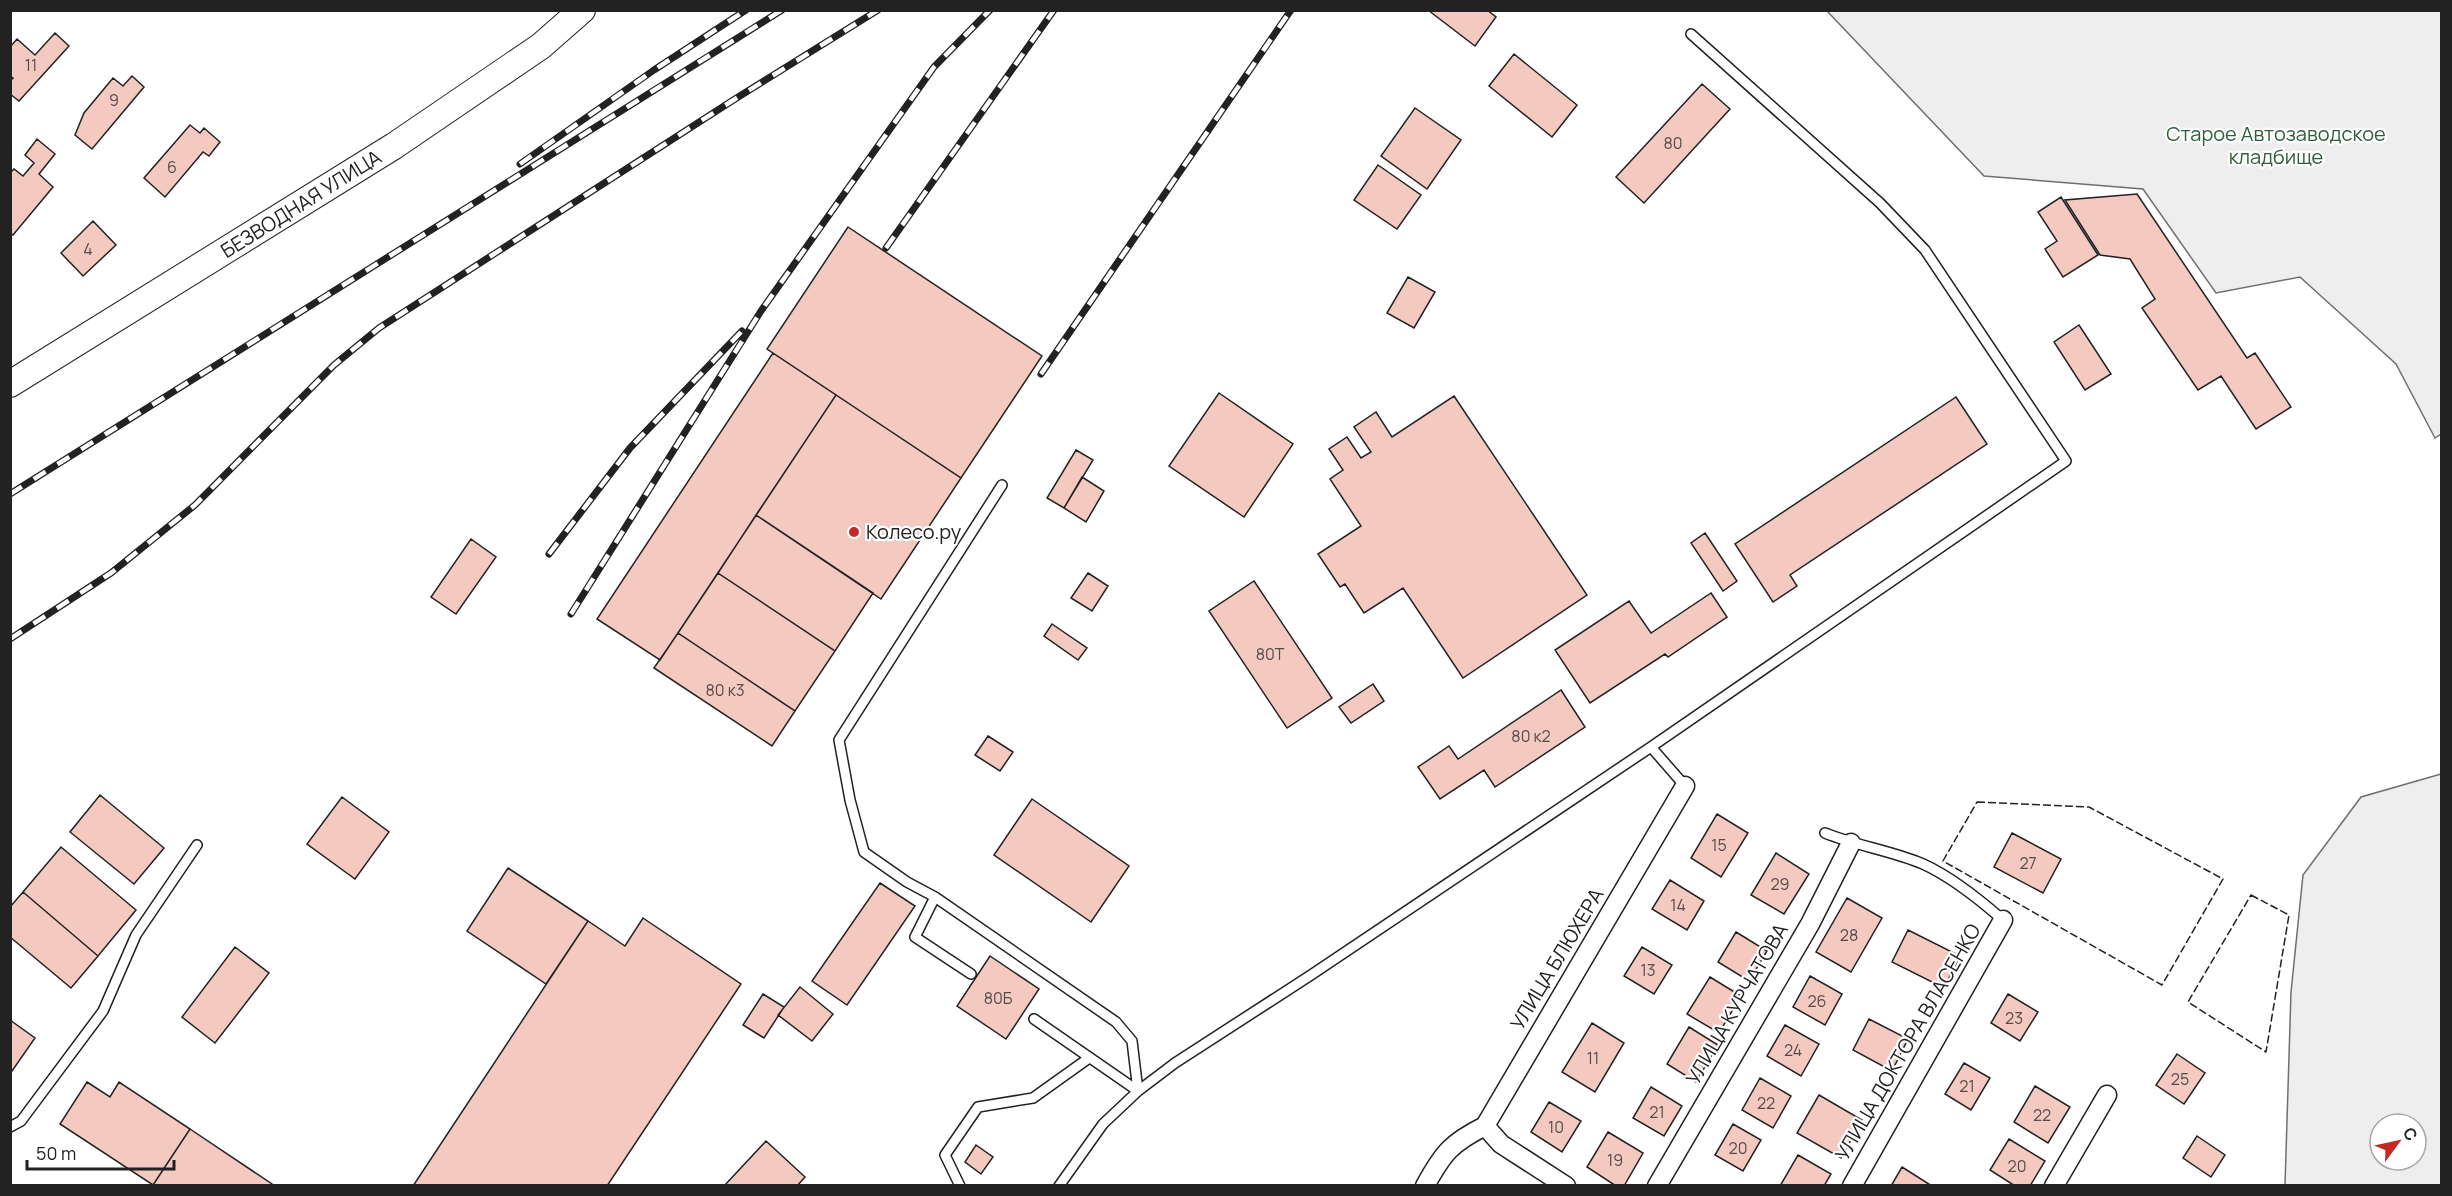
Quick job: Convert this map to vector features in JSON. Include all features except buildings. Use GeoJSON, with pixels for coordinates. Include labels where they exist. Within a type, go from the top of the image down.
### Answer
{"type":"FeatureCollection","features":[{"type":"Feature","properties":{"kind":"main road","name":"БЕЗВОДНАЯ УЛИЦА"},"geometry":{"type":"LineString","coordinates":[[10,384],[394,146],[541,46],[582,10]]}},
{"type":"Feature","properties":{"kind":"street","name":"УЛИЦА БЛЮХЕРА"},"geometry":{"type":"LineString","coordinates":[[1425,1185],[1439,1159],[1455,1143],[1485,1126],[1685,786]]}},
{"type":"Feature","properties":{"kind":"street","name":"УЛИЦА КУРЧАТОВА"},"geometry":{"type":"LineString","coordinates":[[1657,1185],[1810,924],[1851,843]]}},
{"type":"Feature","properties":{"kind":"street","name":"УЛИЦА ДОКТОРА ВЛАСЕНКО"},"geometry":{"type":"LineString","coordinates":[[1852,1185],[2003,920]]}},
{"type":"Feature","properties":{"kind":"street"},"geometry":{"type":"LineString","coordinates":[[2054,1185],[2106,1095]]}},
{"type":"Feature","properties":{"kind":"street"},"geometry":{"type":"LineString","coordinates":[[1485,1126],[1501,1144],[1566,1185]]}},
{"type":"Feature","properties":{"kind":"lane"},"geometry":{"type":"LineString","coordinates":[[1059,1185],[1103,1124],[1138,1091],[1185,1056],[1651,747],[2066,461],[1925,250],[1880,203],[1691,34]]}},
{"type":"Feature","properties":{"kind":"lane"},"geometry":{"type":"LineString","coordinates":[[1002,485],[839,740],[850,800],[864,852],[907,882],[935,897],[1116,1022],[1132,1041],[1138,1091]]}},
{"type":"Feature","properties":{"kind":"lane","name":"УЛИЦА БЛЮХЕРА"},"geometry":{"type":"LineString","coordinates":[[1651,747],[1685,786]]}},
{"type":"Feature","properties":{"kind":"lane"},"geometry":{"type":"LineString","coordinates":[[1825,833],[1923,864],[1976,897],[2003,920]]}},
{"type":"Feature","properties":{"kind":"lane"},"geometry":{"type":"LineString","coordinates":[[10,1127],[21,1121],[102,1011],[136,935],[197,844]]}},
{"type":"Feature","properties":{"kind":"lane"},"geometry":{"type":"LineString","coordinates":[[935,897],[915,937],[971,974]]}},
{"type":"Feature","properties":{"kind":"lane"},"geometry":{"type":"LineString","coordinates":[[1034,1019],[1138,1091]]}},
{"type":"Feature","properties":{"kind":"lane"},"geometry":{"type":"LineString","coordinates":[[960,1185],[945,1155],[978,1107],[1033,1098],[1089,1058]]}},
{"type":"Feature","properties":{"kind":"green space","name":"Старое Автозаводское кладбище"},"geometry":{"type":"Polygon","coordinates":[[[1827,11],[2441,11],[2441,434],[2435,438],[2396,364],[2300,277],[2216,293],[2143,189],[1984,176],[1827,11]]]}},
{"type":"Feature","properties":{"kind":"green space"},"geometry":{"type":"Polygon","coordinates":[[[2441,774],[2441,1185],[2285,1185],[2291,992],[2303,875],[2361,797],[2441,774]]]}},
{"type":"Feature","properties":{"kind":"railway"},"geometry":{"type":"LineString","coordinates":[[520,164],[654,70],[746,10]]}},
{"type":"Feature","properties":{"kind":"railway"},"geometry":{"type":"LineString","coordinates":[[10,494],[782,10]]}},
{"type":"Feature","properties":{"kind":"railway"},"geometry":{"type":"LineString","coordinates":[[10,639],[111,573],[195,505],[334,365],[379,328],[878,10]]}},
{"type":"Feature","properties":{"kind":"railway"},"geometry":{"type":"LineString","coordinates":[[571,614],[761,311],[934,67],[990,10]]}},
{"type":"Feature","properties":{"kind":"railway"},"geometry":{"type":"LineString","coordinates":[[886,248],[1054,10]]}},
{"type":"Feature","properties":{"kind":"railway"},"geometry":{"type":"LineString","coordinates":[[1041,374],[1291,10]]}},
{"type":"Feature","properties":{"kind":"railway"},"geometry":{"type":"LineString","coordinates":[[549,554],[630,448],[742,331]]}},
{"type":"Feature","properties":{"kind":"fence"},"geometry":{"type":"LineString","coordinates":[[1977,802],[2089,807],[2223,879],[2162,985],[1943,861],[1977,802]]}},
{"type":"Feature","properties":{"kind":"fence"},"geometry":{"type":"LineString","coordinates":[[2251,895],[2289,915],[2266,1052],[2188,1002],[2251,895]]}},
{"type":"Feature","properties":{"kind":"place","name":"Колесо.ру"},"geometry":{"type":"Point","coordinates":[854,532]}}]}
